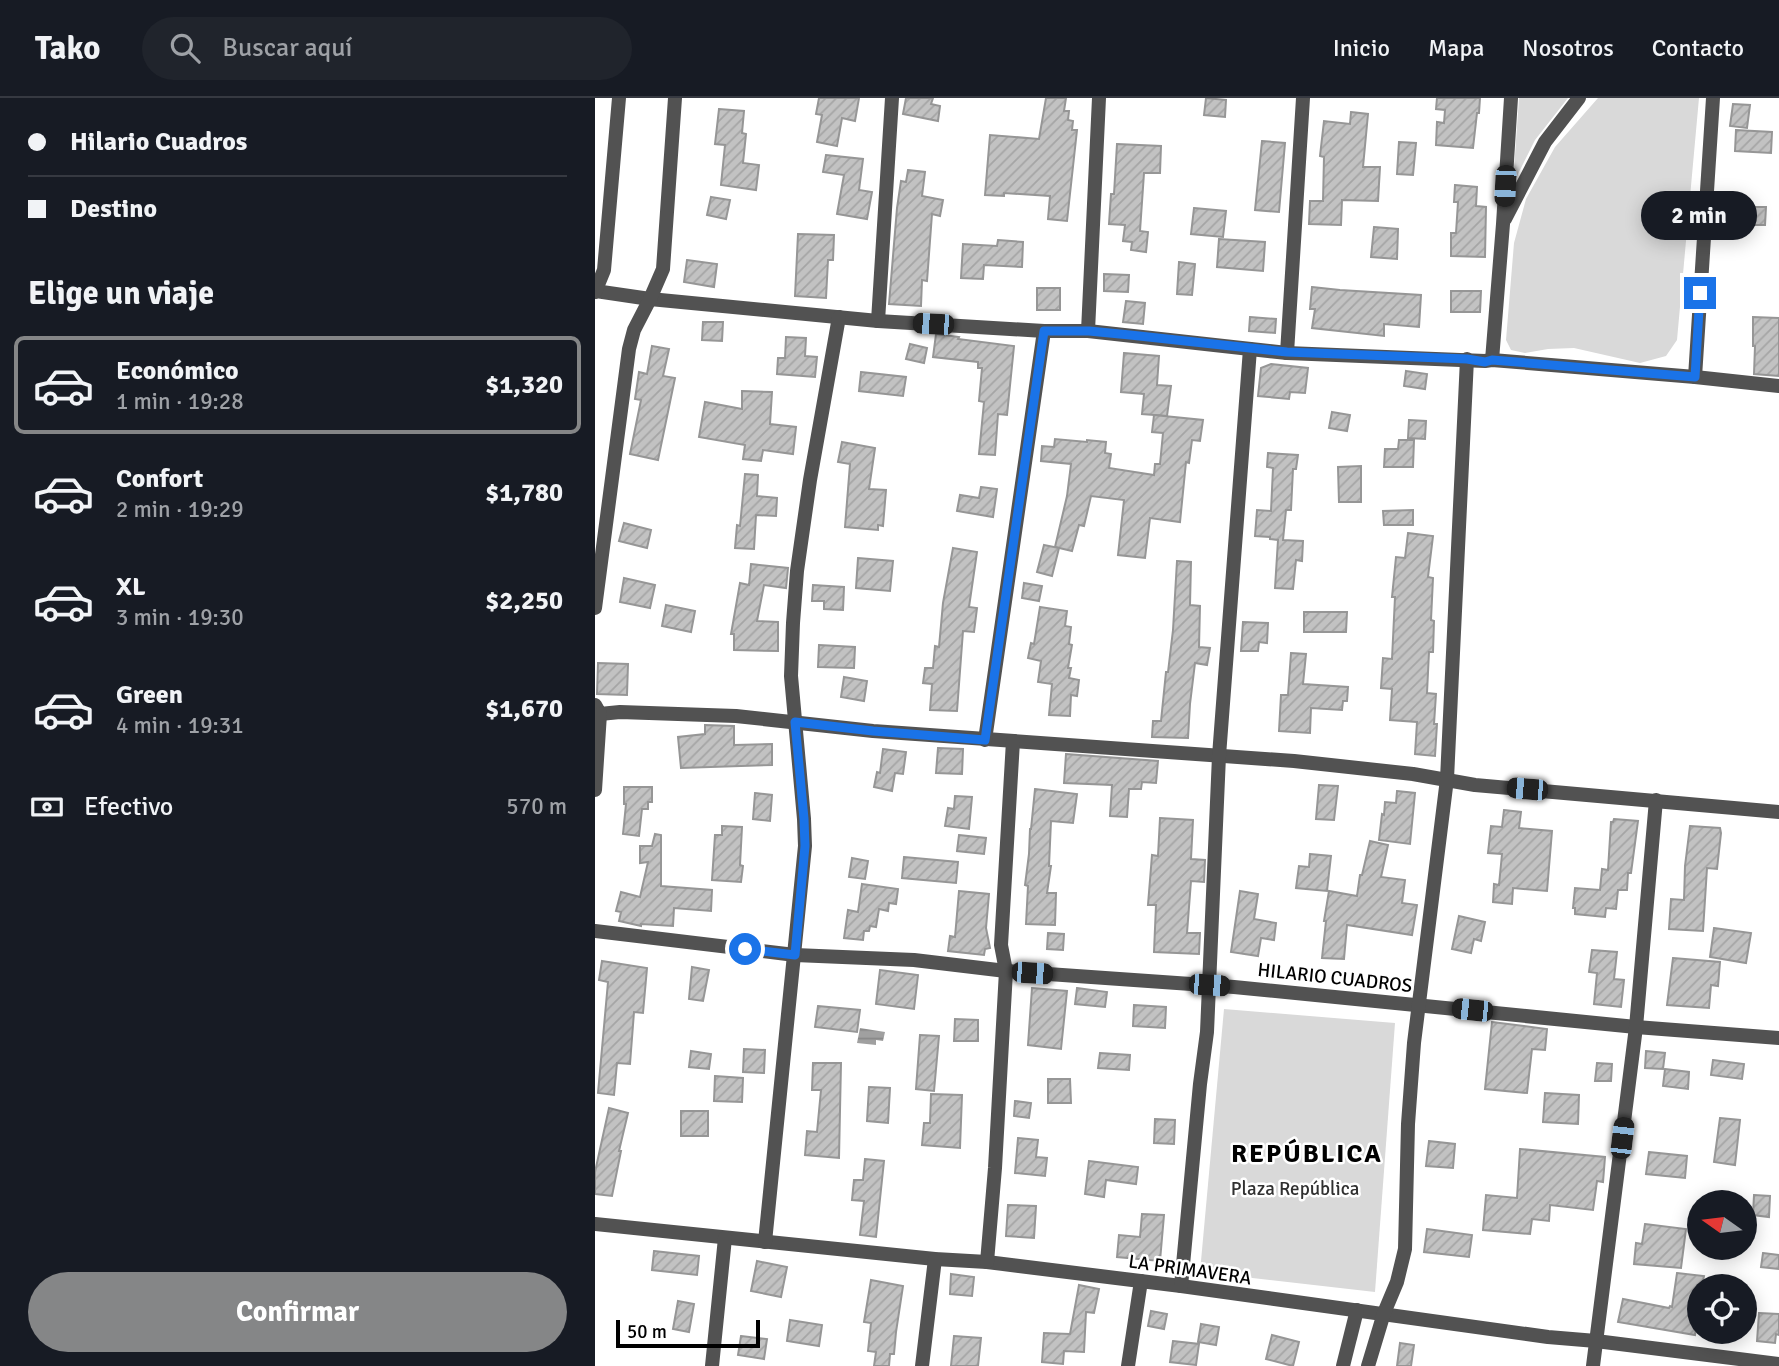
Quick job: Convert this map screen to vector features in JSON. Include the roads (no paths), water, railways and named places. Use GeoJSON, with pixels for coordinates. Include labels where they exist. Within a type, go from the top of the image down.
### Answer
{"type":"FeatureCollection","features":[{"type":"Feature","properties":{"kind":"street"},"geometry":{"type":"LineString","coordinates":[[619,98],[604,270],[595,291],[650,299],[879,321],[1044,331],[1089,331],[1287,352],[1485,362],[1492,360],[1779,386]]}},
{"type":"Feature","properties":{"kind":"street"},"geometry":{"type":"LineString","coordinates":[[595,608],[629,349],[634,330],[663,269],[675,98]]}},
{"type":"Feature","properties":{"kind":"street"},"geometry":{"type":"LineString","coordinates":[[879,321],[892,98]]}},
{"type":"Feature","properties":{"kind":"street"},"geometry":{"type":"LineString","coordinates":[[1089,331],[1099,98]]}},
{"type":"Feature","properties":{"kind":"street"},"geometry":{"type":"LineString","coordinates":[[1287,352],[1303,98]]}},
{"type":"Feature","properties":{"kind":"street"},"geometry":{"type":"LineString","coordinates":[[1492,360],[1511,98]]}},
{"type":"Feature","properties":{"kind":"street"},"geometry":{"type":"LineString","coordinates":[[1503,223],[1545,142],[1579,98]]}},
{"type":"Feature","properties":{"kind":"street"},"geometry":{"type":"LineString","coordinates":[[1695,377],[1713,98]]}},
{"type":"Feature","properties":{"kind":"street"},"geometry":{"type":"LineString","coordinates":[[765,1242],[805,846],[790,676],[797,571],[839,317]]}},
{"type":"Feature","properties":{"kind":"street"},"geometry":{"type":"LineString","coordinates":[[985,740],[1044,331]]}},
{"type":"Feature","properties":{"kind":"street"},"geometry":{"type":"LineString","coordinates":[[1181,1286],[1207,1032],[1219,756],[1250,349]]}},
{"type":"Feature","properties":{"kind":"street"},"geometry":{"type":"LineString","coordinates":[[1368,1366],[1384,1313],[1397,1282],[1405,1249],[1408,1124],[1418,1004],[1447,779],[1467,359]]}},
{"type":"Feature","properties":{"kind":"street"},"geometry":{"type":"LineString","coordinates":[[595,790],[598,709],[736,716],[873,731],[1294,761],[1447,779],[1475,785],[1779,811]]}},
{"type":"Feature","properties":{"kind":"street"},"geometry":{"type":"LineString","coordinates":[[987,1262],[1006,971],[1001,945],[1013,741]]}},
{"type":"Feature","properties":{"kind":"street"},"geometry":{"type":"LineString","coordinates":[[1593,1366],[1636,1027],[1656,800]]}},
{"type":"Feature","properties":{"kind":"street","name":"HILARIO CUADROS"},"geometry":{"type":"LineString","coordinates":[[595,931],[795,955],[914,960],[1006,971],[1209,985],[1636,1027],[1779,1038]]}},
{"type":"Feature","properties":{"kind":"street","name":"LA PRIMAVERA"},"geometry":{"type":"LineString","coordinates":[[595,1224],[987,1262],[1548,1337],[1779,1364]]}},
{"type":"Feature","properties":{"kind":"street"},"geometry":{"type":"LineString","coordinates":[[712,1366],[725,1238]]}},
{"type":"Feature","properties":{"kind":"street"},"geometry":{"type":"LineString","coordinates":[[922,1366],[935,1259]]}},
{"type":"Feature","properties":{"kind":"street"},"geometry":{"type":"LineString","coordinates":[[1128,1366],[1141,1281]]}},
{"type":"Feature","properties":{"kind":"street"},"geometry":{"type":"LineString","coordinates":[[1343,1366],[1357,1310]]}},
{"type":"Feature","properties":{"kind":"district","name":"REPÚBLICA"},"geometry":{"type":"Point","coordinates":[1307,1153]}},
{"type":"Feature","properties":{"kind":"park label","name":"Plaza República"},"geometry":{"type":"Point","coordinates":[1295,1188]}}]}
